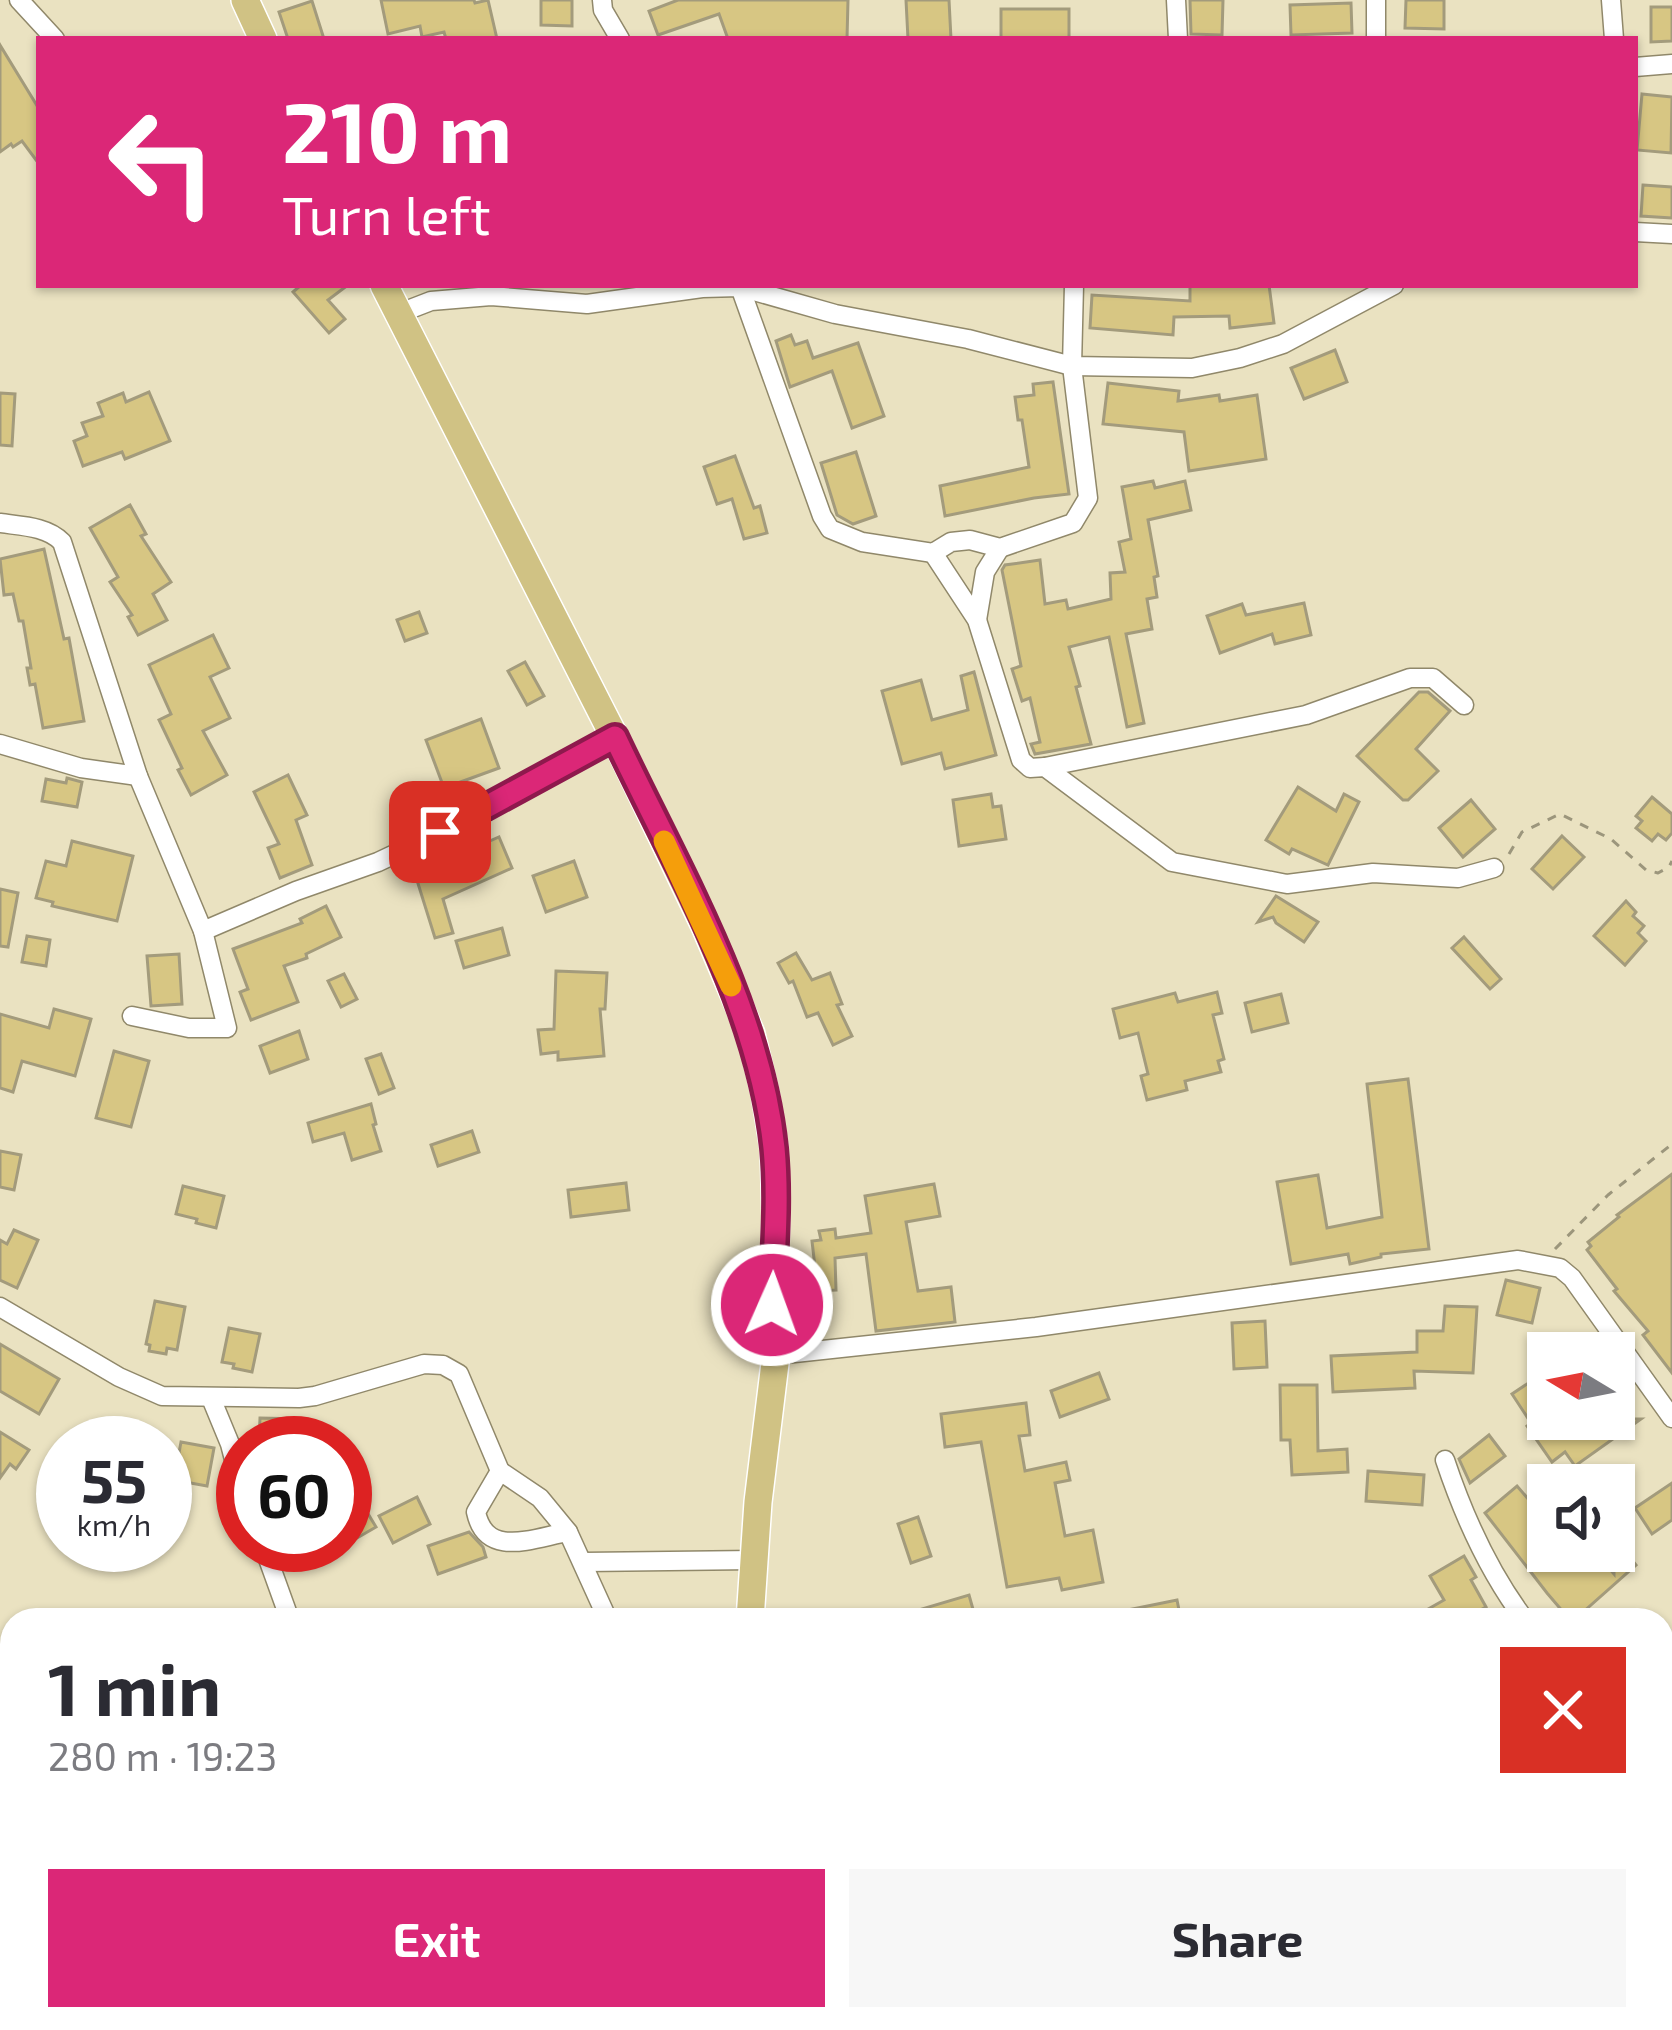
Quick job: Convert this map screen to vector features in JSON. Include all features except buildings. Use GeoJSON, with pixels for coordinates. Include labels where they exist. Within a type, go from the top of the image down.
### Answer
{"type":"FeatureCollection","features":[{"type":"Feature","properties":{"kind":"main road"},"geometry":{"type":"LineString","coordinates":[[245,0],[261,36]]}},
{"type":"Feature","properties":{"kind":"main road"},"geometry":{"type":"LineString","coordinates":[[387,288],[615,737],[751,1034],[774,1149],[776,1355],[751,1608]]}},
{"type":"Feature","properties":{"kind":"street"},"geometry":{"type":"LineString","coordinates":[[19,0],[53,36]]}},
{"type":"Feature","properties":{"kind":"street"},"geometry":{"type":"LineString","coordinates":[[602,0],[618,36]]}},
{"type":"Feature","properties":{"kind":"street"},"geometry":{"type":"LineString","coordinates":[[1176,0],[1178,36]]}},
{"type":"Feature","properties":{"kind":"street"},"geometry":{"type":"LineString","coordinates":[[1376,0],[1376,36]]}},
{"type":"Feature","properties":{"kind":"street"},"geometry":{"type":"LineString","coordinates":[[1611,0],[1614,36]]}},
{"type":"Feature","properties":{"kind":"street"},"geometry":{"type":"LineString","coordinates":[[1638,67],[1672,64]]}},
{"type":"Feature","properties":{"kind":"street"},"geometry":{"type":"LineString","coordinates":[[1638,232],[1672,235]]}},
{"type":"Feature","properties":{"kind":"street"},"geometry":{"type":"LineString","coordinates":[[400,313],[430,302],[491,296],[587,304],[689,288]]}},
{"type":"Feature","properties":{"kind":"street"},"geometry":{"type":"LineString","coordinates":[[740,288],[830,529],[862,542],[933,553],[951,542],[1000,548],[1073,523],[1088,498],[1072,367],[1074,288]]}},
{"type":"Feature","properties":{"kind":"street"},"geometry":{"type":"LineString","coordinates":[[744,288],[835,314],[968,339],[1072,367],[1192,368],[1283,344],[1373,291]]}},
{"type":"Feature","properties":{"kind":"street"},"geometry":{"type":"LineString","coordinates":[[0,523],[42,530],[62,542],[138,776],[203,931],[227,1028],[189,1028],[132,1016]]}},
{"type":"Feature","properties":{"kind":"street"},"geometry":{"type":"LineString","coordinates":[[977,620],[985,572],[1000,548]]}},
{"type":"Feature","properties":{"kind":"street"},"geometry":{"type":"LineString","coordinates":[[933,553],[977,620],[1021,760],[1030,768],[1306,715],[1410,678],[1433,678],[1464,705]]}},
{"type":"Feature","properties":{"kind":"street"},"geometry":{"type":"LineString","coordinates":[[203,931],[378,862],[471,818],[615,737]]}},
{"type":"Feature","properties":{"kind":"street"},"geometry":{"type":"LineString","coordinates":[[0,744],[82,768],[138,776]]}},
{"type":"Feature","properties":{"kind":"street"},"geometry":{"type":"LineString","coordinates":[[1046,766],[1172,862],[1287,884],[1373,873],[1457,878],[1494,868]]}},
{"type":"Feature","properties":{"kind":"street"},"geometry":{"type":"LineString","coordinates":[[776,1355],[1059,1324],[1518,1260],[1560,1268],[1573,1278],[1672,1418]]}},
{"type":"Feature","properties":{"kind":"street"},"geometry":{"type":"LineString","coordinates":[[0,1306],[162,1396],[315,1396],[424,1364],[443,1365],[459,1374],[500,1471],[540,1498],[568,1532],[603,1608]]}},
{"type":"Feature","properties":{"kind":"street"},"geometry":{"type":"LineString","coordinates":[[211,1398],[218,1416]]}},
{"type":"Feature","properties":{"kind":"street"},"geometry":{"type":"LineString","coordinates":[[1445,1460],[1466,1520],[1516,1608]]}},
{"type":"Feature","properties":{"kind":"street"},"geometry":{"type":"LineString","coordinates":[[500,1471],[476,1512],[479,1529],[491,1540],[503,1543],[568,1532]]}},
{"type":"Feature","properties":{"kind":"street"},"geometry":{"type":"LineString","coordinates":[[584,1562],[754,1560]]}},
{"type":"Feature","properties":{"kind":"street"},"geometry":{"type":"LineString","coordinates":[[273,1572],[286,1608]]}},
{"type":"Feature","properties":{"kind":"path"},"geometry":{"type":"LineString","coordinates":[[1494,868],[1522,832],[1560,814],[1611,839],[1646,871],[1658,873],[1672,861]]}},
{"type":"Feature","properties":{"kind":"path"},"geometry":{"type":"LineString","coordinates":[[1541,1263],[1608,1195],[1672,1144]]}},
{"type":"Feature","properties":{"kind":"slow traffic"},"geometry":{"type":"LineString","coordinates":[[664,841],[731,986]]}},
{"type":"Feature","properties":{"kind":"route"},"geometry":{"type":"LineString","coordinates":[[440,832],[615,737],[751,1034],[774,1149],[772,1305]]}}]}
